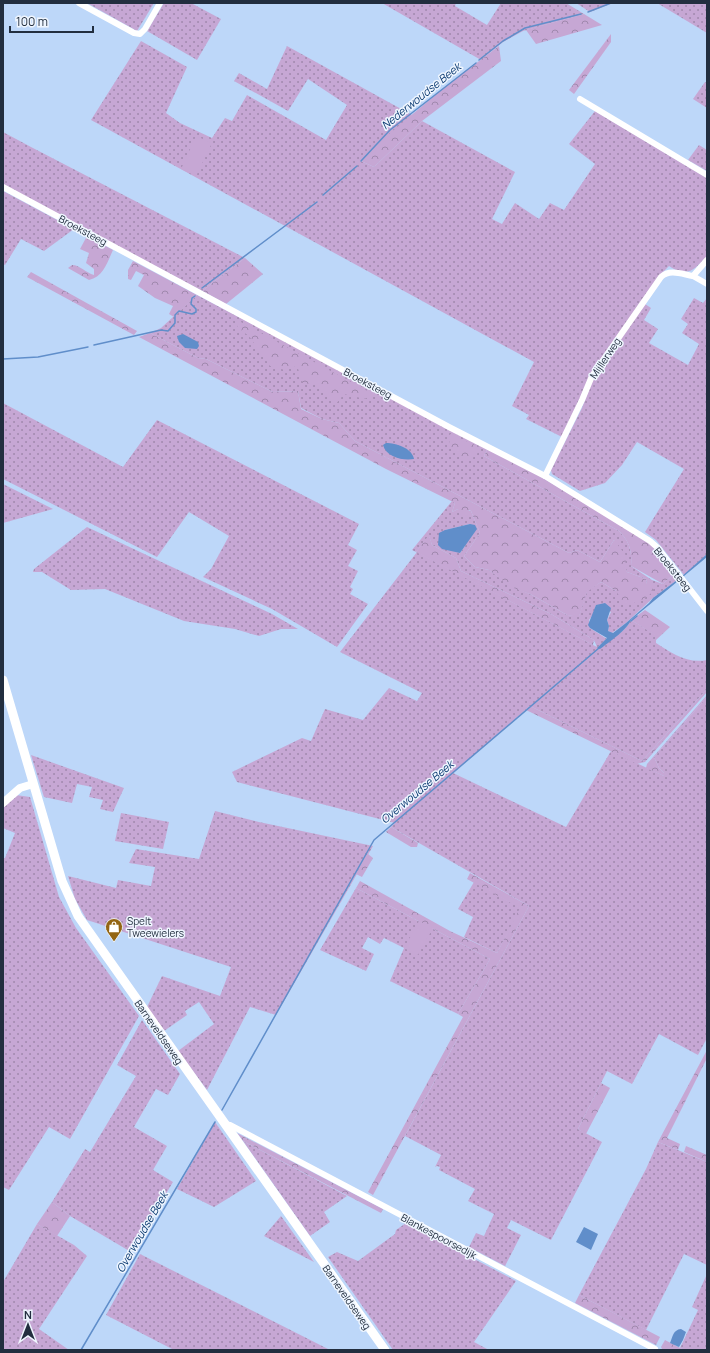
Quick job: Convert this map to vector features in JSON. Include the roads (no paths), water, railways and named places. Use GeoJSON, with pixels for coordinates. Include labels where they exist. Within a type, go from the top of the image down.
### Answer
{"type":"FeatureCollection","features":[{"type":"Feature","properties":{"kind":"main road","name":"Barneveldseweg"},"geometry":{"type":"LineString","coordinates":[[3,680],[62,882],[78,916],[385,1350]]}},
{"type":"Feature","properties":{"kind":"street"},"geometry":{"type":"LineString","coordinates":[[79,3],[134,33],[140,34],[145,29],[160,3]]}},
{"type":"Feature","properties":{"kind":"street"},"geometry":{"type":"LineString","coordinates":[[580,99],[707,175]]}},
{"type":"Feature","properties":{"kind":"street","name":"Broeksteeg"},"geometry":{"type":"LineString","coordinates":[[3,187],[449,427],[545,476],[650,540],[668,560],[707,611]]}},
{"type":"Feature","properties":{"kind":"street"},"geometry":{"type":"LineString","coordinates":[[693,276],[707,260]]}},
{"type":"Feature","properties":{"kind":"street","name":"Mijllerweg"},"geometry":{"type":"LineString","coordinates":[[545,476],[592,376],[661,278],[666,273],[672,272],[693,276],[707,284]]}},
{"type":"Feature","properties":{"kind":"street"},"geometry":{"type":"LineString","coordinates":[[3,803],[20,788],[33,784]]}},
{"type":"Feature","properties":{"kind":"street","name":"Blankespoorsedijk"},"geometry":{"type":"LineString","coordinates":[[224,1124],[230,1125],[655,1349]]}},
{"type":"Feature","properties":{"kind":"water"},"geometry":{"type":"Polygon","coordinates":[[[183,334],[198,342],[199,346],[197,349],[185,348],[179,342],[177,336],[183,334]]]}},
{"type":"Feature","properties":{"kind":"water"},"geometry":{"type":"Polygon","coordinates":[[[386,443],[394,444],[407,449],[413,455],[414,459],[400,459],[391,455],[383,445],[386,443]]]}},
{"type":"Feature","properties":{"kind":"water"},"geometry":{"type":"Polygon","coordinates":[[[470,524],[475,525],[477,529],[460,553],[442,549],[438,545],[439,533],[445,530],[470,524]]]}},
{"type":"Feature","properties":{"kind":"water"},"geometry":{"type":"Polygon","coordinates":[[[707,554],[707,557],[631,620],[626,628],[617,636],[600,649],[597,648],[607,638],[590,628],[588,625],[596,605],[605,603],[611,608],[607,620],[609,626],[608,631],[613,633],[707,554]]]}},
{"type":"Feature","properties":{"kind":"water"},"geometry":{"type":"Polygon","coordinates":[[[584,1227],[598,1234],[591,1250],[576,1242],[584,1227]]]}},
{"type":"Feature","properties":{"kind":"water"},"geometry":{"type":"Polygon","coordinates":[[[681,1329],[686,1332],[679,1347],[670,1343],[675,1332],[681,1329]]]}},
{"type":"Feature","properties":{"kind":"waterway","name":"Nederwoudse Beek"},"geometry":{"type":"LineString","coordinates":[[588,12],[611,3]]}},
{"type":"Feature","properties":{"kind":"waterway","name":"Nederwoudse Beek"},"geometry":{"type":"LineString","coordinates":[[479,60],[503,41],[525,28],[581,14]]}},
{"type":"Feature","properties":{"kind":"waterway","name":"Nederwoudse Beek"},"geometry":{"type":"LineString","coordinates":[[361,161],[390,130],[476,63]]}},
{"type":"Feature","properties":{"kind":"waterway","name":"Nederwoudse Beek"},"geometry":{"type":"LineString","coordinates":[[323,195],[357,166]]}},
{"type":"Feature","properties":{"kind":"waterway","name":"Nederwoudse Beek"},"geometry":{"type":"LineString","coordinates":[[202,288],[317,202]]}},
{"type":"Feature","properties":{"kind":"waterway","name":"Nederwoudse Beek"},"geometry":{"type":"LineString","coordinates":[[94,345],[161,330],[168,331],[175,323],[175,315],[179,311],[192,314],[196,312],[196,309],[191,304],[192,298],[195,296]]}},
{"type":"Feature","properties":{"kind":"waterway","name":"Nederwoudse Beek"},"geometry":{"type":"LineString","coordinates":[[3,359],[38,357],[88,347]]}},
{"type":"Feature","properties":{"kind":"waterway","name":"Overwoudse Beek"},"geometry":{"type":"LineString","coordinates":[[631,621],[637,616]]}},
{"type":"Feature","properties":{"kind":"waterway","name":"Overwoudse Beek"},"geometry":{"type":"LineString","coordinates":[[222,1110],[374,840],[599,648]]}},
{"type":"Feature","properties":{"kind":"waterway","name":"Overwoudse Beek"},"geometry":{"type":"LineString","coordinates":[[81,1350],[215,1122]]}},
{"type":"Feature","properties":{"kind":"place","name":"Spelt Tweewielers"},"geometry":{"type":"Point","coordinates":[114,942]}}]}
